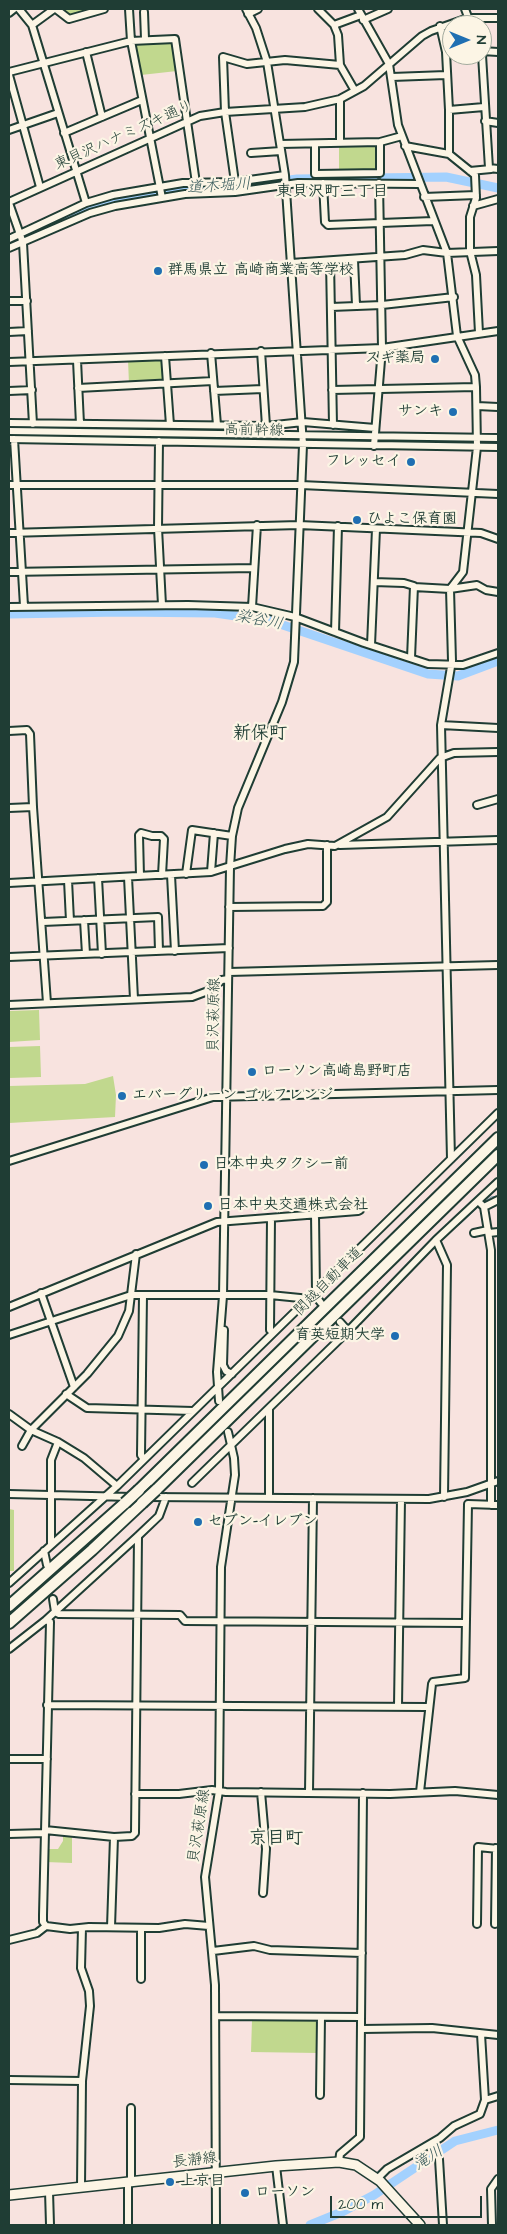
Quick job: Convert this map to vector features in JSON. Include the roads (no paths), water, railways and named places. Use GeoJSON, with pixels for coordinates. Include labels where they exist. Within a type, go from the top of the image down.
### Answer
{"type":"FeatureCollection","features":[{"type":"Feature","properties":{"kind":"highway","name":"関越自動車道"},"geometry":{"type":"LineString","coordinates":[[9,1606],[139,1490],[498,1138]]}},
{"type":"Feature","properties":{"kind":"highway","name":"関越自動車道"},"geometry":{"type":"LineString","coordinates":[[9,1623],[92,1550],[156,1490],[498,1155]]}},
{"type":"Feature","properties":{"kind":"main road","name":"長瀞線"},"geometry":{"type":"LineString","coordinates":[[9,2195],[276,2166],[339,2162],[356,2165],[378,2180],[420,2225]]}},
{"type":"Feature","properties":{"kind":"street"},"geometry":{"type":"LineString","coordinates":[[9,13],[14,9]]}},
{"type":"Feature","properties":{"kind":"street"},"geometry":{"type":"LineString","coordinates":[[19,9],[32,24],[86,203]]}},
{"type":"Feature","properties":{"kind":"street"},"geometry":{"type":"LineString","coordinates":[[32,24],[55,9],[69,19],[104,9]]}},
{"type":"Feature","properties":{"kind":"street"},"geometry":{"type":"LineString","coordinates":[[130,9],[131,41],[162,198]]}},
{"type":"Feature","properties":{"kind":"street"},"geometry":{"type":"LineString","coordinates":[[247,11],[258,9]]}},
{"type":"Feature","properties":{"kind":"street"},"geometry":{"type":"LineString","coordinates":[[318,9],[334,25],[338,35],[340,65],[355,91]]}},
{"type":"Feature","properties":{"kind":"street"},"geometry":{"type":"LineString","coordinates":[[334,25],[361,15],[388,9]]}},
{"type":"Feature","properties":{"kind":"street"},"geometry":{"type":"LineString","coordinates":[[498,9],[498,18]]}},
{"type":"Feature","properties":{"kind":"street","name":"貝沢萩原線"},"geometry":{"type":"LineString","coordinates":[[220,1401],[217,1372],[224,1296],[229,907],[232,836],[238,808],[282,702],[294,662],[303,445],[286,185],[267,62],[256,28],[247,11]]}},
{"type":"Feature","properties":{"kind":"street"},"geometry":{"type":"LineString","coordinates":[[144,12],[145,39]]}},
{"type":"Feature","properties":{"kind":"street"},"geometry":{"type":"LineString","coordinates":[[361,15],[389,64],[398,125],[417,180],[447,253],[454,297],[457,336],[475,375],[476,387],[477,447],[463,572],[450,589],[451,664],[441,725],[440,758],[451,1159]]}},
{"type":"Feature","properties":{"kind":"street"},"geometry":{"type":"LineString","coordinates":[[440,26],[446,52],[449,154]]}},
{"type":"Feature","properties":{"kind":"street","name":"東貝沢ハナミズキ通り"},"geometry":{"type":"LineString","coordinates":[[9,203],[75,170],[185,120],[225,112],[317,105],[340,99],[355,91],[422,36],[440,26]]}},
{"type":"Feature","properties":{"kind":"street"},"geometry":{"type":"LineString","coordinates":[[40,187],[9,74],[45,62],[145,39],[174,39],[196,183]]}},
{"type":"Feature","properties":{"kind":"street"},"geometry":{"type":"LineString","coordinates":[[86,52],[102,117]]}},
{"type":"Feature","properties":{"kind":"street"},"geometry":{"type":"LineString","coordinates":[[235,182],[225,112],[223,57],[247,64],[285,60],[340,65]]}},
{"type":"Feature","properties":{"kind":"street"},"geometry":{"type":"LineString","coordinates":[[482,65],[490,169]]}},
{"type":"Feature","properties":{"kind":"street"},"geometry":{"type":"LineString","coordinates":[[392,77],[446,75]]}},
{"type":"Feature","properties":{"kind":"street"},"geometry":{"type":"LineString","coordinates":[[340,99],[340,143]]}},
{"type":"Feature","properties":{"kind":"street"},"geometry":{"type":"LineString","coordinates":[[64,133],[142,100]]}},
{"type":"Feature","properties":{"kind":"street"},"geometry":{"type":"LineString","coordinates":[[449,110],[484,107]]}},
{"type":"Feature","properties":{"kind":"street"},"geometry":{"type":"LineString","coordinates":[[9,130],[58,113]]}},
{"type":"Feature","properties":{"kind":"street"},"geometry":{"type":"LineString","coordinates":[[485,121],[498,123]]}},
{"type":"Feature","properties":{"kind":"street"},"geometry":{"type":"LineString","coordinates":[[251,153],[281,147],[315,144],[380,142],[402,136]]}},
{"type":"Feature","properties":{"kind":"street"},"geometry":{"type":"LineString","coordinates":[[315,144],[316,174],[380,174],[380,142]]}},
{"type":"Feature","properties":{"kind":"street"},"geometry":{"type":"LineString","coordinates":[[405,146],[449,154],[470,171],[476,182],[476,195],[470,217],[470,251],[476,275],[478,333]]}},
{"type":"Feature","properties":{"kind":"street"},"geometry":{"type":"LineString","coordinates":[[470,171],[498,169]]}},
{"type":"Feature","properties":{"kind":"street"},"geometry":{"type":"LineString","coordinates":[[9,238],[86,203],[113,195],[196,183],[235,182],[284,176]]}},
{"type":"Feature","properties":{"kind":"street"},"geometry":{"type":"LineString","coordinates":[[9,248],[90,213],[115,206],[185,194],[235,192],[286,185],[379,183],[417,180]]}},
{"type":"Feature","properties":{"kind":"street"},"geometry":{"type":"LineString","coordinates":[[322,183],[325,222],[328,225],[433,221]]}},
{"type":"Feature","properties":{"kind":"street"},"geometry":{"type":"LineString","coordinates":[[374,446],[382,348],[379,183]]}},
{"type":"Feature","properties":{"kind":"street"},"geometry":{"type":"LineString","coordinates":[[424,197],[476,195]]}},
{"type":"Feature","properties":{"kind":"street"},"geometry":{"type":"LineString","coordinates":[[474,206],[498,199]]}},
{"type":"Feature","properties":{"kind":"street"},"geometry":{"type":"LineString","coordinates":[[9,203],[23,243],[33,424]]}},
{"type":"Feature","properties":{"kind":"street"},"geometry":{"type":"LineString","coordinates":[[291,262],[354,260],[405,255],[423,250],[447,253],[498,251]]}},
{"type":"Feature","properties":{"kind":"street"},"geometry":{"type":"LineString","coordinates":[[354,260],[356,305]]}},
{"type":"Feature","properties":{"kind":"street"},"geometry":{"type":"LineString","coordinates":[[330,261],[333,425]]}},
{"type":"Feature","properties":{"kind":"street"},"geometry":{"type":"LineString","coordinates":[[331,307],[382,305],[454,297]]}},
{"type":"Feature","properties":{"kind":"street"},"geometry":{"type":"LineString","coordinates":[[9,301],[27,301]]}},
{"type":"Feature","properties":{"kind":"street"},"geometry":{"type":"LineString","coordinates":[[9,332],[28,331]]}},
{"type":"Feature","properties":{"kind":"street"},"geometry":{"type":"LineString","coordinates":[[9,362],[261,351],[382,348],[498,331]]}},
{"type":"Feature","properties":{"kind":"street"},"geometry":{"type":"LineString","coordinates":[[261,351],[266,426]]}},
{"type":"Feature","properties":{"kind":"street"},"geometry":{"type":"LineString","coordinates":[[210,353],[217,425]]}},
{"type":"Feature","properties":{"kind":"street"},"geometry":{"type":"LineString","coordinates":[[166,356],[170,425]]}},
{"type":"Feature","properties":{"kind":"street"},"geometry":{"type":"LineString","coordinates":[[77,360],[80,424]]}},
{"type":"Feature","properties":{"kind":"street"},"geometry":{"type":"LineString","coordinates":[[78,388],[213,381]]}},
{"type":"Feature","properties":{"kind":"street"},"geometry":{"type":"LineString","coordinates":[[332,390],[476,387]]}},
{"type":"Feature","properties":{"kind":"street"},"geometry":{"type":"LineString","coordinates":[[214,391],[263,389]]}},
{"type":"Feature","properties":{"kind":"street"},"geometry":{"type":"LineString","coordinates":[[9,391],[32,390]]}},
{"type":"Feature","properties":{"kind":"street"},"geometry":{"type":"LineString","coordinates":[[477,406],[498,407]]}},
{"type":"Feature","properties":{"kind":"street"},"geometry":{"type":"LineString","coordinates":[[9,423],[266,426],[302,422],[375,428]]}},
{"type":"Feature","properties":{"kind":"street","name":"高前幹線"},"geometry":{"type":"LineString","coordinates":[[9,432],[498,438]]}},
{"type":"Feature","properties":{"kind":"street"},"geometry":{"type":"LineString","coordinates":[[11,439],[12,485],[24,606]]}},
{"type":"Feature","properties":{"kind":"street","name":"高前幹線"},"geometry":{"type":"LineString","coordinates":[[11,439],[498,447]]}},
{"type":"Feature","properties":{"kind":"street"},"geometry":{"type":"LineString","coordinates":[[159,442],[158,528],[162,605]]}},
{"type":"Feature","properties":{"kind":"street"},"geometry":{"type":"LineString","coordinates":[[12,485],[301,485],[498,494]]}},
{"type":"Feature","properties":{"kind":"street"},"geometry":{"type":"LineString","coordinates":[[252,607],[257,525]]}},
{"type":"Feature","properties":{"kind":"street"},"geometry":{"type":"LineString","coordinates":[[9,533],[299,525],[488,534],[498,539]]}},
{"type":"Feature","properties":{"kind":"street"},"geometry":{"type":"LineString","coordinates":[[334,632],[338,526]]}},
{"type":"Feature","properties":{"kind":"street"},"geometry":{"type":"LineString","coordinates":[[371,645],[376,529]]}},
{"type":"Feature","properties":{"kind":"street"},"geometry":{"type":"LineString","coordinates":[[9,572],[160,568],[254,568]]}},
{"type":"Feature","properties":{"kind":"street"},"geometry":{"type":"LineString","coordinates":[[374,582],[404,583],[414,587],[450,589],[477,585],[486,590],[498,592]]}},
{"type":"Feature","properties":{"kind":"street"},"geometry":{"type":"LineString","coordinates":[[411,658],[414,587]]}},
{"type":"Feature","properties":{"kind":"street"},"geometry":{"type":"LineString","coordinates":[[9,607],[162,605],[252,607],[295,618],[371,645],[440,666],[451,664],[463,665],[498,653]]}},
{"type":"Feature","properties":{"kind":"street"},"geometry":{"type":"LineString","coordinates":[[441,725],[498,728]]}},
{"type":"Feature","properties":{"kind":"street"},"geometry":{"type":"LineString","coordinates":[[9,732],[30,732],[33,806],[40,882],[47,1003]]}},
{"type":"Feature","properties":{"kind":"street"},"geometry":{"type":"LineString","coordinates":[[335,846],[387,818],[440,758],[454,753],[498,752]]}},
{"type":"Feature","properties":{"kind":"street"},"geometry":{"type":"LineString","coordinates":[[477,805],[498,799]]}},
{"type":"Feature","properties":{"kind":"street"},"geometry":{"type":"LineString","coordinates":[[9,808],[33,806]]}},
{"type":"Feature","properties":{"kind":"street"},"geometry":{"type":"LineString","coordinates":[[186,874],[192,830],[232,836]]}},
{"type":"Feature","properties":{"kind":"street"},"geometry":{"type":"LineString","coordinates":[[140,876],[139,835],[141,833],[161,836],[164,839],[162,875]]}},
{"type":"Feature","properties":{"kind":"street"},"geometry":{"type":"LineString","coordinates":[[211,872],[214,833]]}},
{"type":"Feature","properties":{"kind":"street"},"geometry":{"type":"LineString","coordinates":[[9,883],[211,872],[285,849],[308,844],[335,846],[498,840]]}},
{"type":"Feature","properties":{"kind":"street"},"geometry":{"type":"LineString","coordinates":[[229,907],[323,906],[327,902],[327,845]]}},
{"type":"Feature","properties":{"kind":"street"},"geometry":{"type":"LineString","coordinates":[[171,875],[175,951]]}},
{"type":"Feature","properties":{"kind":"street"},"geometry":{"type":"LineString","coordinates":[[128,877],[134,999]]}},
{"type":"Feature","properties":{"kind":"street"},"geometry":{"type":"LineString","coordinates":[[98,878],[102,954]]}},
{"type":"Feature","properties":{"kind":"street"},"geometry":{"type":"LineString","coordinates":[[68,880],[70,921]]}},
{"type":"Feature","properties":{"kind":"street"},"geometry":{"type":"LineString","coordinates":[[42,922],[158,917],[159,951]]}},
{"type":"Feature","properties":{"kind":"street"},"geometry":{"type":"LineString","coordinates":[[84,920],[86,954]]}},
{"type":"Feature","properties":{"kind":"street"},"geometry":{"type":"LineString","coordinates":[[9,957],[229,948]]}},
{"type":"Feature","properties":{"kind":"street"},"geometry":{"type":"LineString","coordinates":[[9,1005],[192,997],[208,991],[229,976],[498,965]]}},
{"type":"Feature","properties":{"kind":"street"},"geometry":{"type":"LineString","coordinates":[[9,1161],[213,1097],[498,1090]]}},
{"type":"Feature","properties":{"kind":"street"},"geometry":{"type":"LineString","coordinates":[[9,1582],[105,1497],[143,1458],[218,1389],[498,1113]]}},
{"type":"Feature","properties":{"kind":"street"},"geometry":{"type":"LineString","coordinates":[[192,1483],[348,1331],[436,1240],[498,1182]]}},
{"type":"Feature","properties":{"kind":"street"},"geometry":{"type":"LineString","coordinates":[[484,1207],[498,1200]]}},
{"type":"Feature","properties":{"kind":"street"},"geometry":{"type":"LineString","coordinates":[[420,1792],[428,1707],[433,1682],[465,1678],[468,1504],[495,1505],[491,1484],[493,1326],[491,1250],[484,1207],[478,1201]]}},
{"type":"Feature","properties":{"kind":"street"},"geometry":{"type":"LineString","coordinates":[[9,1307],[41,1292],[217,1222],[358,1211],[360,1210],[360,1205]]}},
{"type":"Feature","properties":{"kind":"street"},"geometry":{"type":"LineString","coordinates":[[313,1295],[315,1214]]}},
{"type":"Feature","properties":{"kind":"street"},"geometry":{"type":"LineString","coordinates":[[271,1218],[270,1330],[273,1333]]}},
{"type":"Feature","properties":{"kind":"street"},"geometry":{"type":"LineString","coordinates":[[474,1233],[498,1232]]}},
{"type":"Feature","properties":{"kind":"street"},"geometry":{"type":"LineString","coordinates":[[436,1240],[447,1264],[444,1497]]}},
{"type":"Feature","properties":{"kind":"street"},"geometry":{"type":"LineString","coordinates":[[22,1446],[31,1430],[74,1387],[118,1336],[129,1311],[136,1254]]}},
{"type":"Feature","properties":{"kind":"street"},"geometry":{"type":"LineString","coordinates":[[41,1292],[74,1387]]}},
{"type":"Feature","properties":{"kind":"street"},"geometry":{"type":"LineString","coordinates":[[9,1335],[131,1295],[313,1295],[321,1303]]}},
{"type":"Feature","properties":{"kind":"street"},"geometry":{"type":"LineString","coordinates":[[143,1295],[140,1456],[143,1458]]}},
{"type":"Feature","properties":{"kind":"street"},"geometry":{"type":"LineString","coordinates":[[222,1321],[225,1339],[223,1365],[226,1371],[232,1374]]}},
{"type":"Feature","properties":{"kind":"street"},"geometry":{"type":"LineString","coordinates":[[340,1322],[348,1331]]}},
{"type":"Feature","properties":{"kind":"street"},"geometry":{"type":"LineString","coordinates":[[66,1394],[87,1408],[193,1411]]}},
{"type":"Feature","properties":{"kind":"street"},"geometry":{"type":"LineString","coordinates":[[268,1497],[269,1408]]}},
{"type":"Feature","properties":{"kind":"street"},"geometry":{"type":"LineString","coordinates":[[9,1414],[31,1430],[58,1442],[84,1458],[116,1486]]}},
{"type":"Feature","properties":{"kind":"street","name":"貝沢萩原線"},"geometry":{"type":"LineString","coordinates":[[216,2225],[216,2016],[205,1877],[219,1791],[221,1567],[235,1475],[232,1444],[228,1432]]}},
{"type":"Feature","properties":{"kind":"street"},"geometry":{"type":"LineString","coordinates":[[51,1545],[51,1460],[58,1442]]}},
{"type":"Feature","properties":{"kind":"street"},"geometry":{"type":"LineString","coordinates":[[9,1494],[105,1497],[232,1496],[401,1499],[444,1497],[498,1481]]}},
{"type":"Feature","properties":{"kind":"street"},"geometry":{"type":"LineString","coordinates":[[9,1649],[46,1620],[159,1516],[166,1497]]}},
{"type":"Feature","properties":{"kind":"street"},"geometry":{"type":"LineString","coordinates":[[309,1792],[313,1498]]}},
{"type":"Feature","properties":{"kind":"street"},"geometry":{"type":"LineString","coordinates":[[398,1706],[401,1499]]}},
{"type":"Feature","properties":{"kind":"street"},"geometry":{"type":"LineString","coordinates":[[9,1834],[45,1832],[114,1837],[132,1836],[135,1833],[138,1536]]}},
{"type":"Feature","properties":{"kind":"street"},"geometry":{"type":"LineString","coordinates":[[44,1551],[47,1565]]}},
{"type":"Feature","properties":{"kind":"street"},"geometry":{"type":"LineString","coordinates":[[53,1599],[55,1612]]}},
{"type":"Feature","properties":{"kind":"street"},"geometry":{"type":"LineString","coordinates":[[55,1612],[138,1616],[180,1615],[185,1621],[466,1623]]}},
{"type":"Feature","properties":{"kind":"street"},"geometry":{"type":"LineString","coordinates":[[46,1620],[50,1622],[42,1915],[46,1926]]}},
{"type":"Feature","properties":{"kind":"street"},"geometry":{"type":"LineString","coordinates":[[47,1705],[428,1707]]}},
{"type":"Feature","properties":{"kind":"street"},"geometry":{"type":"LineString","coordinates":[[9,1758],[47,1759]]}},
{"type":"Feature","properties":{"kind":"street"},"geometry":{"type":"LineString","coordinates":[[135,1794],[219,1791],[363,1793],[455,1791],[498,1795]]}},
{"type":"Feature","properties":{"kind":"street"},"geometry":{"type":"LineString","coordinates":[[261,1792],[266,1849],[263,1893]]}},
{"type":"Feature","properties":{"kind":"street"},"geometry":{"type":"LineString","coordinates":[[339,2162],[340,2154],[360,2137],[363,1793]]}},
{"type":"Feature","properties":{"kind":"street"},"geometry":{"type":"LineString","coordinates":[[111,1927],[114,1837]]}},
{"type":"Feature","properties":{"kind":"street"},"geometry":{"type":"LineString","coordinates":[[478,1924],[478,1847],[497,1849],[495,1924]]}},
{"type":"Feature","properties":{"kind":"street"},"geometry":{"type":"LineString","coordinates":[[9,1940],[37,1933],[46,1926],[70,1929],[111,1927],[141,1929],[185,1924],[209,1926]]}},
{"type":"Feature","properties":{"kind":"street"},"geometry":{"type":"LineString","coordinates":[[81,2187],[82,2081],[90,2006],[88,1986],[81,1968],[82,1928]]}},
{"type":"Feature","properties":{"kind":"street"},"geometry":{"type":"LineString","coordinates":[[141,1929],[141,1979]]}},
{"type":"Feature","properties":{"kind":"street"},"geometry":{"type":"LineString","coordinates":[[212,1951],[254,1946],[270,1950],[362,1953]]}},
{"type":"Feature","properties":{"kind":"street"},"geometry":{"type":"LineString","coordinates":[[216,2016],[362,2017]]}},
{"type":"Feature","properties":{"kind":"street"},"geometry":{"type":"LineString","coordinates":[[320,2095],[321,2017]]}},
{"type":"Feature","properties":{"kind":"street"},"geometry":{"type":"LineString","coordinates":[[362,2029],[432,2028],[481,2034],[498,2034]]}},
{"type":"Feature","properties":{"kind":"street"},"geometry":{"type":"LineString","coordinates":[[378,2180],[387,2169],[440,2138],[454,2126],[480,2114],[485,2100],[481,2034]]}},
{"type":"Feature","properties":{"kind":"street"},"geometry":{"type":"LineString","coordinates":[[9,2080],[82,2081]]}},
{"type":"Feature","properties":{"kind":"street"},"geometry":{"type":"LineString","coordinates":[[485,2100],[498,2096]]}},
{"type":"Feature","properties":{"kind":"street"},"geometry":{"type":"LineString","coordinates":[[128,2225],[131,2108]]}},
{"type":"Feature","properties":{"kind":"street"},"geometry":{"type":"LineString","coordinates":[[439,2159],[443,2225]]}},
{"type":"Feature","properties":{"kind":"street"},"geometry":{"type":"LineString","coordinates":[[276,2166],[281,2225]]}},
{"type":"Feature","properties":{"kind":"street"},"geometry":{"type":"LineString","coordinates":[[492,2225],[491,2189],[498,2179]]}},
{"type":"Feature","properties":{"kind":"street"},"geometry":{"type":"LineString","coordinates":[[49,2191],[50,2225]]}},
{"type":"Feature","properties":{"kind":"waterway","name":"道木堀川"},"geometry":{"type":"LineString","coordinates":[[9,243],[101,202],[166,190],[235,187],[297,179],[446,177],[498,188]]}},
{"type":"Feature","properties":{"kind":"waterway","name":"染谷川"},"geometry":{"type":"LineString","coordinates":[[9,614],[215,613],[271,621],[428,674],[458,676],[498,661]]}},
{"type":"Feature","properties":{"kind":"waterway"},"geometry":{"type":"LineString","coordinates":[[483,1203],[491,1197],[498,1196]]}},
{"type":"Feature","properties":{"kind":"waterway"},"geometry":{"type":"LineString","coordinates":[[459,1225],[480,1205]]}},
{"type":"Feature","properties":{"kind":"waterway","name":"滝川"},"geometry":{"type":"LineString","coordinates":[[310,2225],[342,2212],[374,2195],[455,2141],[498,2130]]}},
{"type":"Feature","properties":{"kind":"tunnel"},"geometry":{"type":"LineString","coordinates":[[47,1569],[53,1599]]}},
{"type":"Feature","properties":{"kind":"place","name":"群馬県立 高崎商業高等学校"},"geometry":{"type":"Point","coordinates":[158,271]}},
{"type":"Feature","properties":{"kind":"place","name":"スギ薬局"},"geometry":{"type":"Point","coordinates":[435,359]}},
{"type":"Feature","properties":{"kind":"place","name":"サンキ"},"geometry":{"type":"Point","coordinates":[453,412]}},
{"type":"Feature","properties":{"kind":"place","name":"フレッセイ"},"geometry":{"type":"Point","coordinates":[411,462]}},
{"type":"Feature","properties":{"kind":"place","name":"ひよこ保育園"},"geometry":{"type":"Point","coordinates":[357,520]}},
{"type":"Feature","properties":{"kind":"place","name":"ローソン高崎島野町店"},"geometry":{"type":"Point","coordinates":[252,1072]}},
{"type":"Feature","properties":{"kind":"place","name":"エバーグリーン ゴルフレンジ"},"geometry":{"type":"Point","coordinates":[122,1096]}},
{"type":"Feature","properties":{"kind":"place","name":"日本中央タクシー前"},"geometry":{"type":"Point","coordinates":[204,1165]}},
{"type":"Feature","properties":{"kind":"place","name":"日本中央交通株式会社"},"geometry":{"type":"Point","coordinates":[208,1206]}},
{"type":"Feature","properties":{"kind":"place","name":"育英短期大学"},"geometry":{"type":"Point","coordinates":[395,1336]}},
{"type":"Feature","properties":{"kind":"place","name":"セブン-イレブン"},"geometry":{"type":"Point","coordinates":[198,1522]}},
{"type":"Feature","properties":{"kind":"place","name":"上京目"},"geometry":{"type":"Point","coordinates":[170,2182]}},
{"type":"Feature","properties":{"kind":"place","name":"ローソン"},"geometry":{"type":"Point","coordinates":[245,2193]}},
{"type":"Feature","properties":{"kind":"district","name":"東貝沢町三丁目"},"geometry":{"type":"Point","coordinates":[332,193]}},
{"type":"Feature","properties":{"kind":"district","name":"新保町"},"geometry":{"type":"Point","coordinates":[260,734]}},
{"type":"Feature","properties":{"kind":"district","name":"京目町"},"geometry":{"type":"Point","coordinates":[276,1839]}}]}
